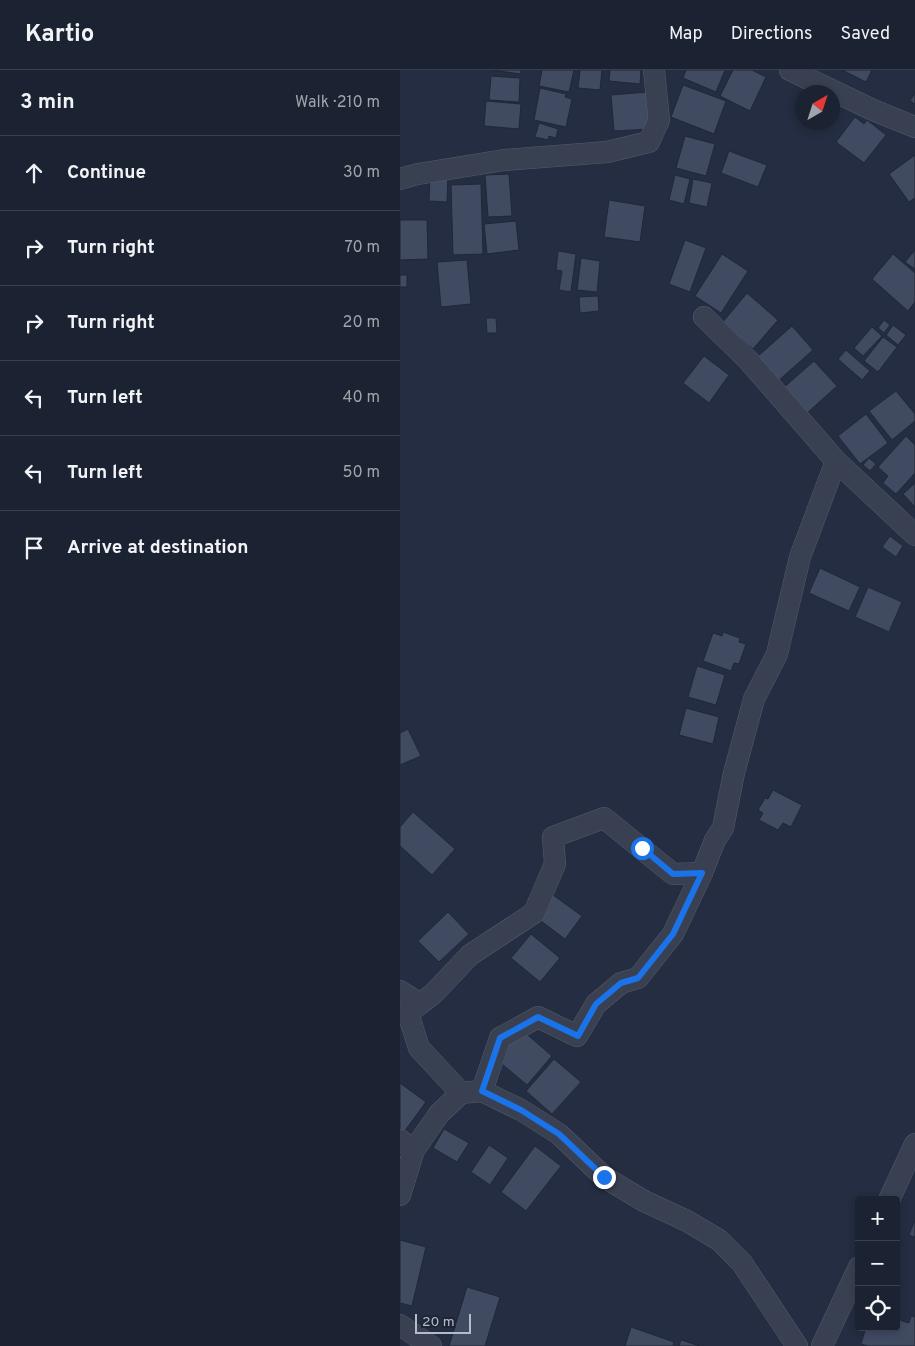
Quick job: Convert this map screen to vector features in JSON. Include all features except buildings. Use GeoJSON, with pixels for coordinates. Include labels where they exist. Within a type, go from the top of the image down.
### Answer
{"type":"FeatureCollection","features":[{"type":"Feature","properties":{"kind":"street"},"geometry":{"type":"LineString","coordinates":[[400,179],[418,174],[504,160],[607,152],[649,142],[659,120],[654,70]]}},
{"type":"Feature","properties":{"kind":"street"},"geometry":{"type":"LineString","coordinates":[[790,70],[873,110],[915,127]]}},
{"type":"Feature","properties":{"kind":"street"},"geometry":{"type":"LineString","coordinates":[[704,318],[748,360],[836,461],[915,535]]}},
{"type":"Feature","properties":{"kind":"street"},"geometry":{"type":"LineString","coordinates":[[400,1195],[407,1145],[439,1114],[472,1092],[500,1038],[538,1017],[578,1036],[596,1004],[621,983],[638,978],[673,934],[702,873],[715,840],[723,828],[734,773],[754,699],[777,654],[800,557],[836,461]]}},
{"type":"Feature","properties":{"kind":"street"},"geometry":{"type":"LineString","coordinates":[[702,873],[673,874],[604,818],[553,837],[555,864],[534,913],[470,955],[433,994],[408,1013],[419,1048],[472,1092],[521,1110],[559,1134],[604,1177],[644,1201],[687,1221],[719,1240],[742,1262],[797,1346]]}},
{"type":"Feature","properties":{"kind":"street"},"geometry":{"type":"LineString","coordinates":[[400,991],[420,1004]]}},
{"type":"Feature","properties":{"kind":"street"},"geometry":{"type":"LineString","coordinates":[[891,1196],[915,1144]]}},
{"type":"Feature","properties":{"kind":"street"},"geometry":{"type":"LineString","coordinates":[[822,1346],[855,1276]]}},
{"type":"Feature","properties":{"kind":"street"},"geometry":{"type":"LineString","coordinates":[[400,1326],[431,1346]]}},
{"type":"Feature","properties":{"kind":"route"},"geometry":{"type":"LineString","coordinates":[[604,1177],[559,1134],[521,1110],[482,1091],[500,1038],[538,1017],[578,1036],[596,1004],[621,983],[638,978],[673,934],[702,873],[673,874],[642,848]]}}]}
